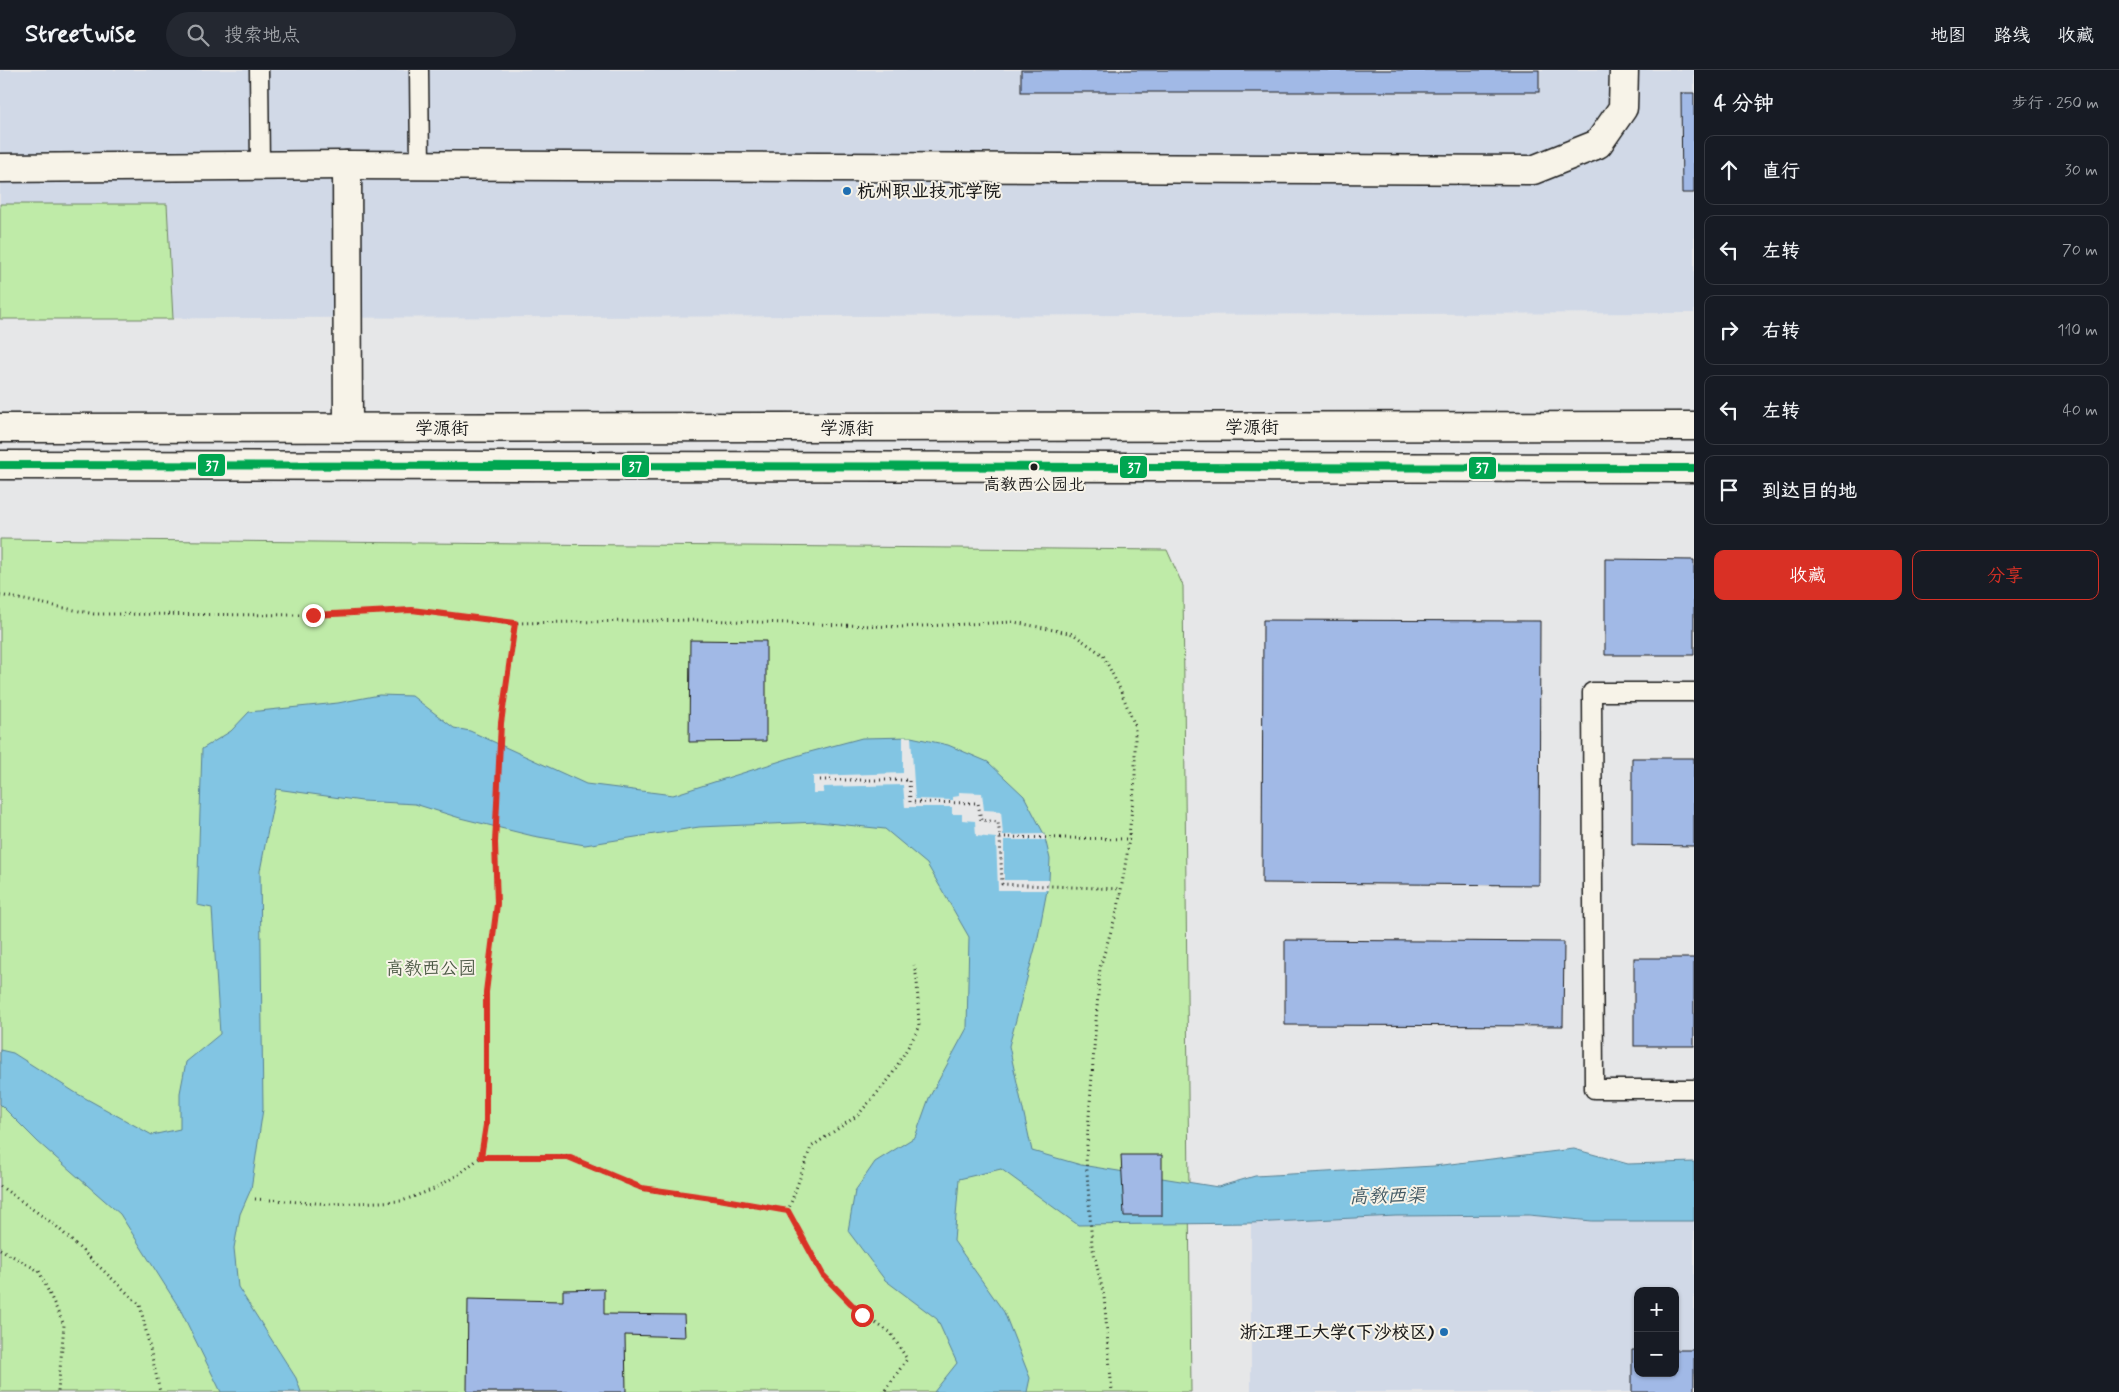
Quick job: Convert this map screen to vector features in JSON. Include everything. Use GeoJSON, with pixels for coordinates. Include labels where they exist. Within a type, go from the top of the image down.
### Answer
{"type":"FeatureCollection","features":[{"type":"Feature","properties":{"kind":"main road"},"geometry":{"type":"LineString","coordinates":[[0,168],[347,165],[1533,170],[1598,144],[1623,108],[1624,70]]}},
{"type":"Feature","properties":{"kind":"main road"},"geometry":{"type":"LineString","coordinates":[[347,165],[348,428]]}},
{"type":"Feature","properties":{"kind":"main road","name":"学源街"},"geometry":{"type":"LineString","coordinates":[[0,428],[1694,426]]}},
{"type":"Feature","properties":{"kind":"main road"},"geometry":{"type":"LineString","coordinates":[[0,464],[1694,468]]}},
{"type":"Feature","properties":{"kind":"lane"},"geometry":{"type":"LineString","coordinates":[[259,70],[260,166]]}},
{"type":"Feature","properties":{"kind":"lane"},"geometry":{"type":"LineString","coordinates":[[418,70],[420,166]]}},
{"type":"Feature","properties":{"kind":"lane"},"geometry":{"type":"LineString","coordinates":[[1694,692],[1592,692],[1594,1089],[1694,1090]]}},
{"type":"Feature","properties":{"kind":"path"},"geometry":{"type":"LineString","coordinates":[[0,595],[94,614],[313,615],[412,610],[515,623],[702,620],[900,627],[1014,622],[1073,634],[1103,654],[1135,726],[1135,780],[1129,838],[1121,889],[1100,967],[1086,1157],[1092,1245],[1104,1296],[1112,1392]]}},
{"type":"Feature","properties":{"kind":"path"},"geometry":{"type":"LineString","coordinates":[[481,1157],[486,1125],[486,992],[497,904],[495,843],[501,723],[515,623]]}},
{"type":"Feature","properties":{"kind":"path"},"geometry":{"type":"LineString","coordinates":[[820,780],[909,780],[910,802],[978,804],[981,820],[998,822],[1002,884],[1121,889]]}},
{"type":"Feature","properties":{"kind":"path"},"geometry":{"type":"LineString","coordinates":[[1000,838],[1129,838]]}},
{"type":"Feature","properties":{"kind":"path"},"geometry":{"type":"LineString","coordinates":[[884,1392],[907,1359],[890,1332],[862,1315],[823,1275],[788,1211],[811,1147],[858,1115],[890,1078],[919,1028],[917,979],[914,965]]}},
{"type":"Feature","properties":{"kind":"path"},"geometry":{"type":"LineString","coordinates":[[255,1199],[331,1204],[402,1201],[434,1188],[459,1174],[481,1157],[568,1157],[642,1188],[788,1211]]}},
{"type":"Feature","properties":{"kind":"path"},"geometry":{"type":"LineString","coordinates":[[0,1186],[55,1225],[140,1305],[160,1392]]}},
{"type":"Feature","properties":{"kind":"path"},"geometry":{"type":"LineString","coordinates":[[0,1249],[39,1271],[64,1325],[58,1392]]}},
{"type":"Feature","properties":{"kind":"shaded area","name":"杭州职业技术学院"},"geometry":{"type":"Polygon","coordinates":[[[0,70],[1694,70],[1694,313],[0,319],[0,70]]]}},
{"type":"Feature","properties":{"kind":"shaded area","name":"浙江理工大学(下沙校区)"},"geometry":{"type":"Polygon","coordinates":[[[1529,1215],[1592,1221],[1694,1221],[1694,1392],[1251,1392],[1251,1223],[1396,1216],[1529,1215]]]}},
{"type":"Feature","properties":{"kind":"green space"},"geometry":{"type":"Polygon","coordinates":[[[0,204],[167,204],[173,319],[0,319],[0,204]]]}},
{"type":"Feature","properties":{"kind":"green space","name":"高教西公园"},"geometry":{"type":"Polygon","coordinates":[[[0,539],[1167,550],[1183,586],[1191,1392],[0,1392],[0,539]]]}},
{"type":"Feature","properties":{"kind":"water","name":"高教西渠"},"geometry":{"type":"Polygon","coordinates":[[[379,695],[412,696],[454,728],[470,731],[586,784],[673,795],[806,753],[862,738],[911,737],[948,745],[988,762],[1024,796],[1044,834],[1050,859],[1049,880],[1038,937],[1009,1046],[1032,1151],[1081,1165],[1218,1187],[1255,1176],[1434,1166],[1574,1149],[1628,1164],[1694,1162],[1694,1221],[1592,1221],[1529,1215],[1396,1216],[1251,1223],[1078,1225],[1001,1169],[959,1179],[954,1241],[1004,1312],[1030,1378],[1027,1392],[934,1392],[957,1363],[937,1319],[885,1280],[848,1231],[855,1191],[875,1162],[915,1137],[929,1098],[967,1028],[969,937],[927,864],[885,829],[818,822],[699,827],[585,845],[533,836],[460,818],[415,804],[362,801],[276,789],[260,871],[263,1109],[251,1189],[240,1214],[234,1248],[238,1287],[296,1378],[301,1392],[221,1392],[180,1309],[120,1214],[38,1142],[0,1104],[0,1050],[13,1053],[76,1093],[152,1135],[180,1129],[180,1093],[186,1062],[220,1034],[212,908],[197,905],[202,749],[231,731],[249,712],[338,703],[379,695]]]}},
{"type":"Feature","properties":{"kind":"pier"},"geometry":{"type":"Polygon","coordinates":[[[903,737],[911,737],[915,799],[953,800],[953,797],[959,796],[959,792],[982,793],[984,810],[1001,811],[1003,835],[1044,834],[1047,840],[1004,840],[1004,880],[1049,880],[1048,890],[998,890],[996,838],[976,836],[975,821],[962,820],[962,814],[952,814],[952,807],[905,807],[903,785],[824,787],[823,793],[813,793],[813,776],[903,773],[903,737]]]}},
{"type":"Feature","properties":{"kind":"building"},"geometry":{"type":"Polygon","coordinates":[[[1021,70],[1539,70],[1539,92],[1021,92],[1021,70]]]}},
{"type":"Feature","properties":{"kind":"building"},"geometry":{"type":"Polygon","coordinates":[[[1681,93],[1694,93],[1694,193],[1682,193],[1681,93]]]}},
{"type":"Feature","properties":{"kind":"building"},"geometry":{"type":"Polygon","coordinates":[[[1605,559],[1694,560],[1694,655],[1605,655],[1605,559]]]}},
{"type":"Feature","properties":{"kind":"building"},"geometry":{"type":"Polygon","coordinates":[[[1263,620],[1540,621],[1539,885],[1262,883],[1263,620]]]}},
{"type":"Feature","properties":{"kind":"building"},"geometry":{"type":"Polygon","coordinates":[[[690,640],[766,641],[766,741],[689,742],[690,640]]]}},
{"type":"Feature","properties":{"kind":"building"},"geometry":{"type":"Polygon","coordinates":[[[1632,758],[1694,758],[1694,846],[1632,845],[1632,758]]]}},
{"type":"Feature","properties":{"kind":"building"},"geometry":{"type":"Polygon","coordinates":[[[1285,940],[1564,942],[1563,1026],[1285,1025],[1285,940]]]}},
{"type":"Feature","properties":{"kind":"building"},"geometry":{"type":"Polygon","coordinates":[[[1634,958],[1694,958],[1694,1046],[1634,1046],[1634,958]]]}},
{"type":"Feature","properties":{"kind":"building"},"geometry":{"type":"Polygon","coordinates":[[[1121,1155],[1162,1155],[1162,1216],[1124,1216],[1121,1155]]]}},
{"type":"Feature","properties":{"kind":"building"},"geometry":{"type":"Polygon","coordinates":[[[604,1289],[604,1314],[684,1315],[685,1337],[625,1335],[626,1392],[467,1392],[468,1299],[563,1301],[563,1290],[604,1289]]]}},
{"type":"Feature","properties":{"kind":"building"},"geometry":{"type":"Polygon","coordinates":[[[1632,1350],[1634,1350],[1634,1377],[1679,1377],[1679,1350],[1694,1350],[1694,1392],[1632,1392],[1632,1350]]]}},
{"type":"Feature","properties":{"kind":"transit line","name":"37"},"geometry":{"type":"LineString","coordinates":[[0,465],[1694,468]]}},
{"type":"Feature","properties":{"kind":"place","name":"杭州职业技术学院"},"geometry":{"type":"Point","coordinates":[847,191]}},
{"type":"Feature","properties":{"kind":"place","name":"高教西公园北"},"geometry":{"type":"Point","coordinates":[1034,467]}},
{"type":"Feature","properties":{"kind":"place","name":"浙江理工大学(下沙校区)"},"geometry":{"type":"Point","coordinates":[1444,1332]}},
{"type":"Feature","properties":{"kind":"route"},"geometry":{"type":"LineString","coordinates":[[313,615],[412,610],[515,623],[501,723],[495,843],[497,904],[486,992],[486,1125],[481,1157],[568,1157],[642,1188],[788,1211],[823,1275],[862,1315]]}}]}
